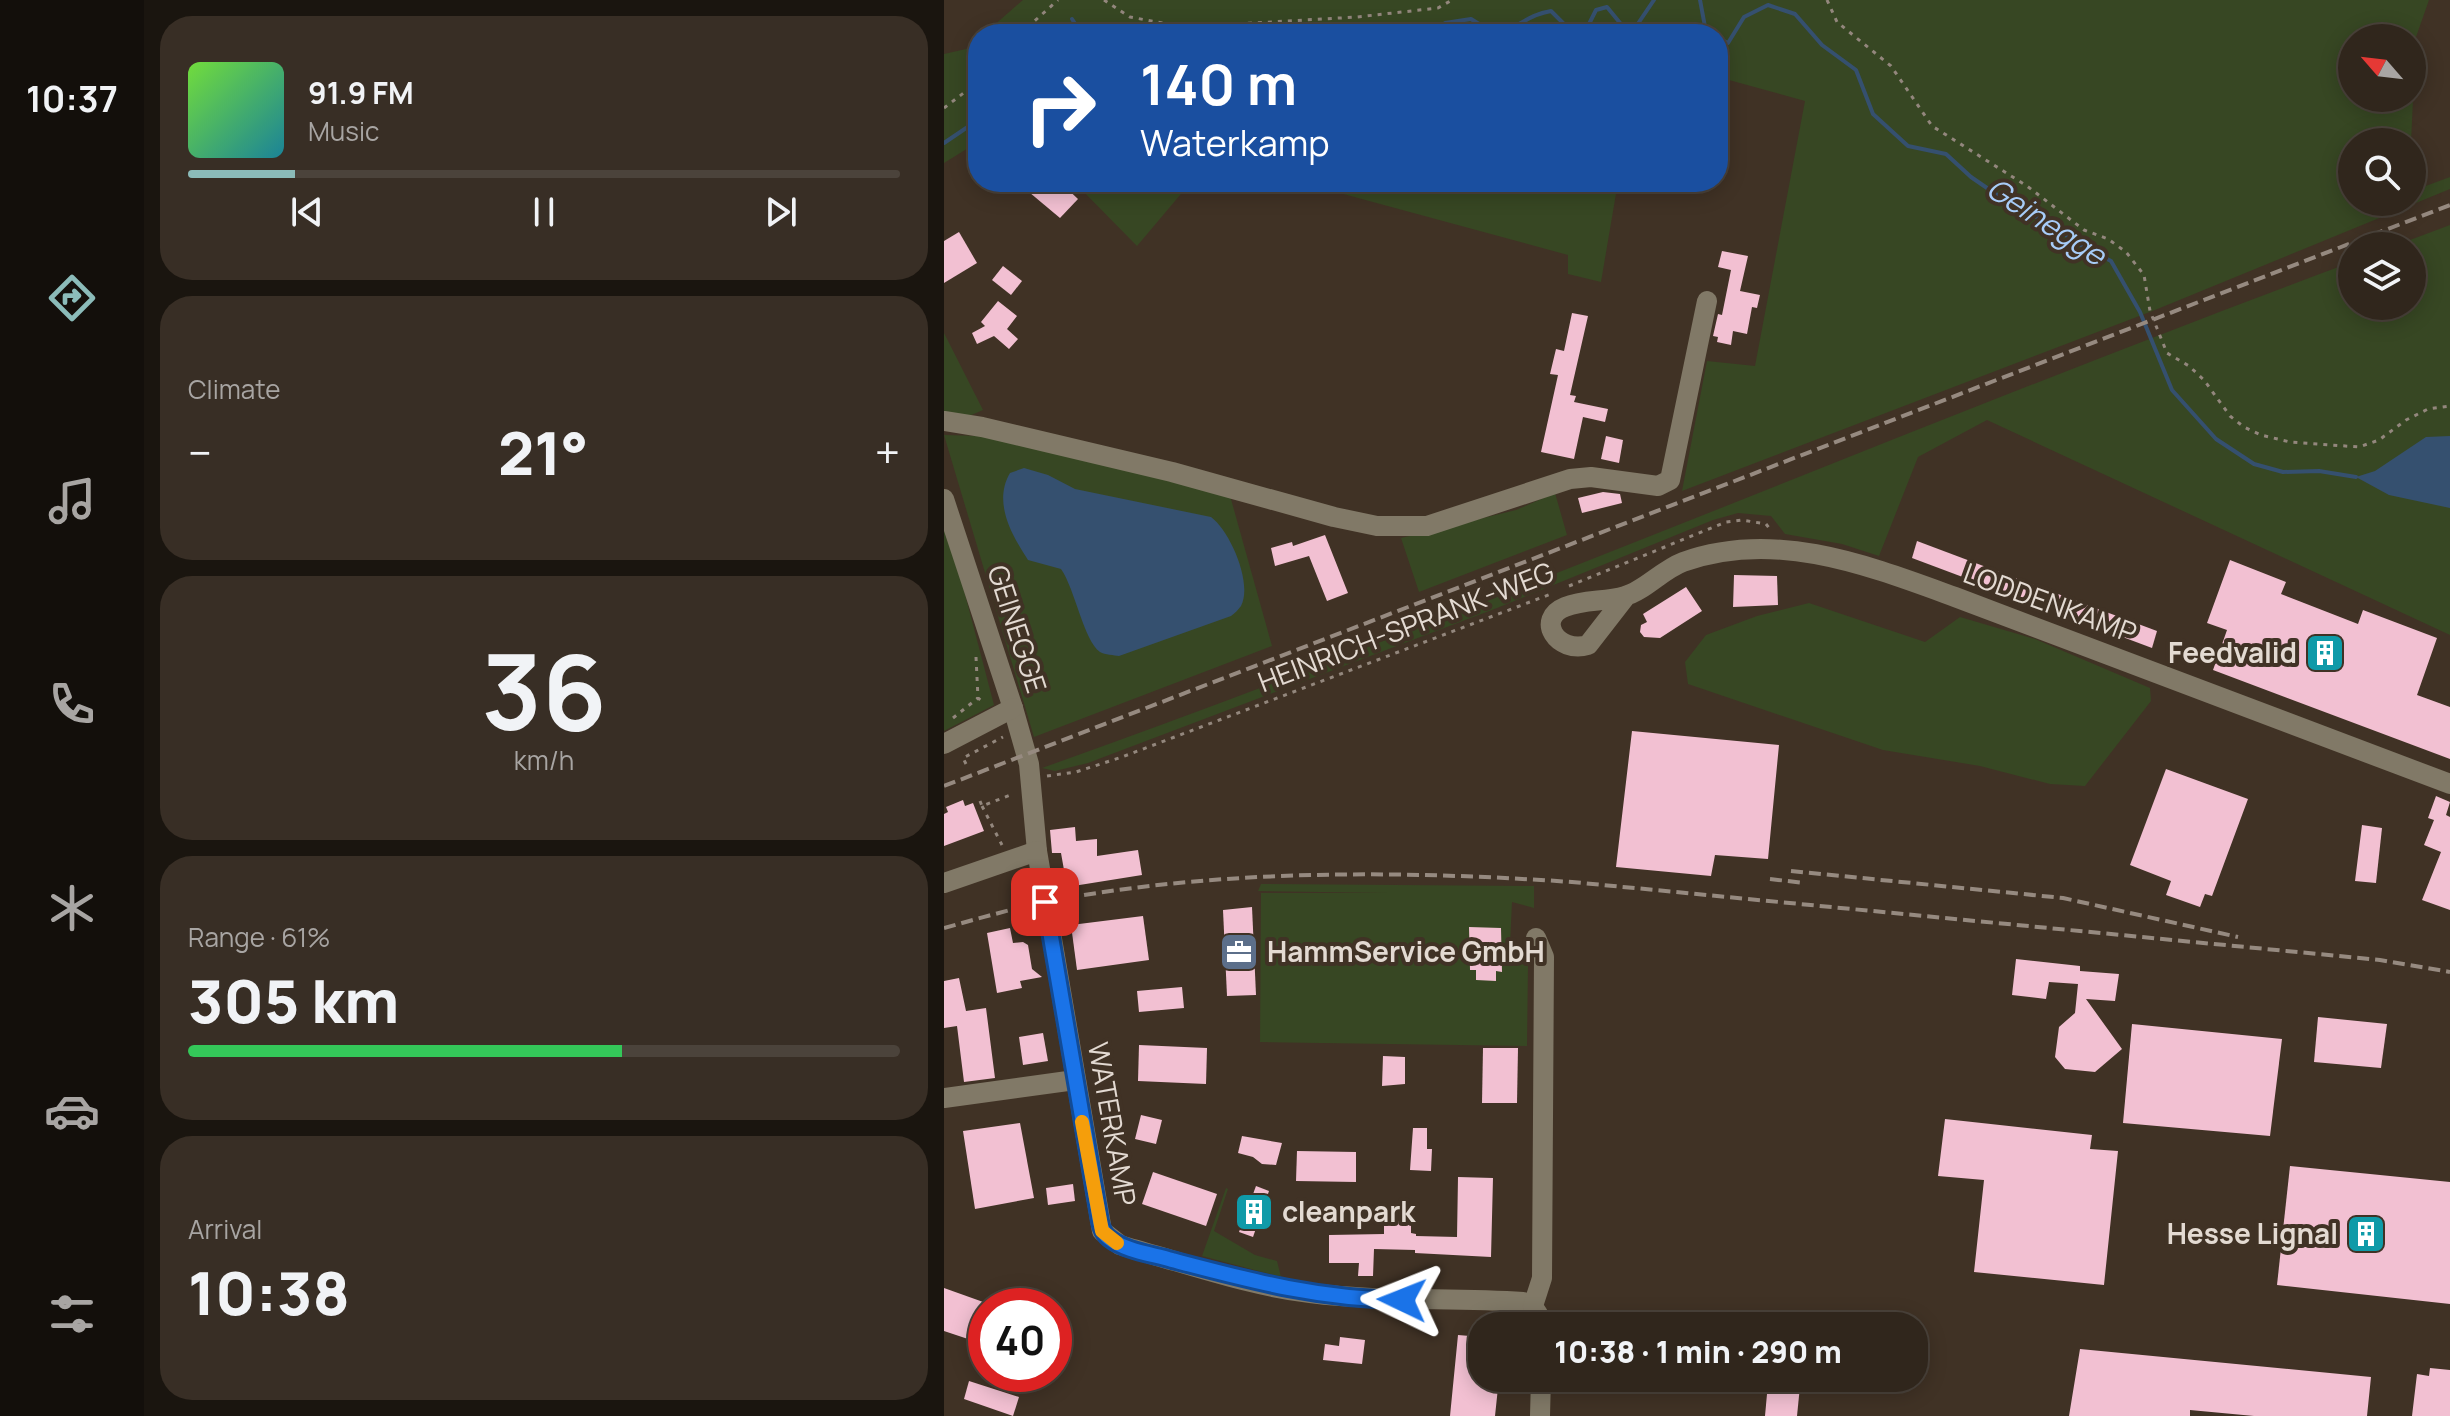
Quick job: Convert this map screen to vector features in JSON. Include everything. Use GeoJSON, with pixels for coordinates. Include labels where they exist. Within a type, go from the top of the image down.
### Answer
{"type":"FeatureCollection","features":[{"type":"Feature","properties":{"kind":"street"},"geometry":{"type":"LineString","coordinates":[[944,421],[982,427],[1172,472],[1334,517],[1377,526],[1427,526],[1570,479],[1591,477],[1658,486],[1670,480],[1707,301]]}},
{"type":"Feature","properties":{"kind":"street","name":"GEINEGGE"},"geometry":{"type":"LineString","coordinates":[[944,499],[1013,708],[1032,784]]}},
{"type":"Feature","properties":{"kind":"street","name":"LODDENKAMP"},"geometry":{"type":"LineString","coordinates":[[1626,596],[1680,563],[1711,554],[1780,548],[1814,552],[1886,572],[2450,784]]}},
{"type":"Feature","properties":{"kind":"street"},"geometry":{"type":"LineString","coordinates":[[944,744],[1013,708]]}},
{"type":"Feature","properties":{"kind":"street","name":"WATERKAMP"},"geometry":{"type":"LineString","coordinates":[[1032,784],[1037,851],[1102,1231],[1120,1245],[1269,1286],[1309,1293],[1375,1299],[1513,1301],[1533,1306]]}},
{"type":"Feature","properties":{"kind":"street"},"geometry":{"type":"LineString","coordinates":[[944,883],[1037,851]]}},
{"type":"Feature","properties":{"kind":"street"},"geometry":{"type":"LineString","coordinates":[[1536,938],[1544,957],[1542,1278],[1533,1306],[1536,1312]]}},
{"type":"Feature","properties":{"kind":"street"},"geometry":{"type":"LineString","coordinates":[[944,1098],[1075,1080]]}},
{"type":"Feature","properties":{"kind":"street"},"geometry":{"type":"LineString","coordinates":[[1540,1416],[1541,1392]]}},
{"type":"Feature","properties":{"kind":"path"},"geometry":{"type":"LineString","coordinates":[[1031,24],[1058,0]]}},
{"type":"Feature","properties":{"kind":"path"},"geometry":{"type":"LineString","coordinates":[[1104,0],[1130,17],[1168,24]]}},
{"type":"Feature","properties":{"kind":"path"},"geometry":{"type":"LineString","coordinates":[[1236,24],[1357,17],[1438,8],[1452,0]]}},
{"type":"Feature","properties":{"kind":"path"},"geometry":{"type":"LineString","coordinates":[[1827,0],[1837,22],[1891,66],[1932,126],[2027,186],[2084,230],[2108,239],[2126,252],[2144,275],[2150,311],[2167,353],[2189,366],[2204,380],[2230,416],[2244,427],[2290,442],[2359,447],[2379,440],[2406,420],[2428,409],[2450,406]]}},
{"type":"Feature","properties":{"kind":"path"},"geometry":{"type":"LineString","coordinates":[[944,108],[968,90]]}},
{"type":"Feature","properties":{"kind":"path","name":"HEINRICH-SPRANK-WEG"},"geometry":{"type":"LineString","coordinates":[[1032,784],[1122,757],[1532,601],[1726,522],[1742,520],[1766,524],[1780,548]]}},
{"type":"Feature","properties":{"kind":"path"},"geometry":{"type":"LineString","coordinates":[[944,726],[978,698],[976,656]]}},
{"type":"Feature","properties":{"kind":"path"},"geometry":{"type":"LineString","coordinates":[[966,764],[963,758],[1008,734]]}},
{"type":"Feature","properties":{"kind":"path"},"geometry":{"type":"LineString","coordinates":[[982,806],[1032,784]]}},
{"type":"Feature","properties":{"kind":"path"},"geometry":{"type":"LineString","coordinates":[[980,801],[993,831],[999,835],[1007,860]]}},
{"type":"Feature","properties":{"kind":"green space"},"geometry":{"type":"Polygon","coordinates":[[[1023,0],[2429,0],[2421,24],[2338,24],[2338,112],[2412,112],[2412,128],[2338,128],[2338,216],[2384,216],[2338,232],[2338,235],[2155,310],[1682,491],[1707,361],[1755,366],[1805,101],[1728,80],[1728,24],[995,24],[1023,0]]]}},
{"type":"Feature","properties":{"kind":"green space"},"geometry":{"type":"Polygon","coordinates":[[[968,47],[968,148],[944,163],[944,54],[968,47]]]}},
{"type":"Feature","properties":{"kind":"green space"},"geometry":{"type":"Polygon","coordinates":[[[2450,177],[2450,189],[2426,199],[2426,186],[2450,177]]]}},
{"type":"Feature","properties":{"kind":"green space"},"geometry":{"type":"Polygon","coordinates":[[[1084,192],[1183,192],[1137,246],[1084,192]]]}},
{"type":"Feature","properties":{"kind":"green space"},"geometry":{"type":"Polygon","coordinates":[[[1336,192],[1616,192],[1601,282],[1568,274],[1568,255],[1336,192]]]}},
{"type":"Feature","properties":{"kind":"green space"},"geometry":{"type":"Polygon","coordinates":[[[2450,225],[2450,635],[1987,420],[1918,457],[1879,556],[1842,544],[1785,534],[1771,516],[1738,513],[1713,520],[1497,608],[1088,763],[1055,771],[1042,768],[1371,646],[2338,267],[2338,320],[2426,320],[2426,234],[2450,225]]]}},
{"type":"Feature","properties":{"kind":"green space"},"geometry":{"type":"Polygon","coordinates":[[[944,333],[983,410],[944,427],[944,333]]]}},
{"type":"Feature","properties":{"kind":"green space"},"geometry":{"type":"Polygon","coordinates":[[[944,435],[982,436],[1229,492],[1272,646],[1034,737],[944,435]]]}},
{"type":"Feature","properties":{"kind":"green space"},"geometry":{"type":"Polygon","coordinates":[[[1555,493],[1567,535],[1419,592],[1401,538],[1516,510],[1555,493]]]}},
{"type":"Feature","properties":{"kind":"green space"},"geometry":{"type":"Polygon","coordinates":[[[944,530],[955,556],[994,705],[944,731],[944,530]]]}},
{"type":"Feature","properties":{"kind":"green space"},"geometry":{"type":"Polygon","coordinates":[[[1809,603],[1925,642],[1960,617],[2035,639],[2150,688],[2151,701],[2085,786],[2050,784],[1980,766],[1883,750],[1688,684],[1685,662],[1706,635],[1757,616],[1809,603]]]}},
{"type":"Feature","properties":{"kind":"green space"},"geometry":{"type":"Polygon","coordinates":[[[1261,884],[1534,886],[1534,908],[1512,902],[1510,945],[1528,965],[1527,1046],[1260,1042],[1261,893],[1387,893],[1258,891],[1261,884]]]}},
{"type":"Feature","properties":{"kind":"green space"},"geometry":{"type":"Polygon","coordinates":[[[1226,1188],[1214,1231],[1255,1255],[1277,1261],[1281,1277],[1202,1256],[1226,1188]]]}},
{"type":"Feature","properties":{"kind":"water"},"geometry":{"type":"Polygon","coordinates":[[[2450,436],[2450,508],[2389,495],[2356,477],[2375,471],[2426,437],[2450,436]]]}},
{"type":"Feature","properties":{"kind":"water"},"geometry":{"type":"Polygon","coordinates":[[[1024,468],[1048,475],[1075,489],[1211,517],[1238,558],[1244,584],[1241,606],[1231,616],[1119,656],[1100,652],[1089,637],[1061,569],[1028,560],[1010,529],[1004,506],[1005,484],[1010,473],[1024,468]]]}},
{"type":"Feature","properties":{"kind":"building"},"geometry":{"type":"Polygon","coordinates":[[[1029,192],[1071,192],[1078,199],[1060,218],[1029,192]]]}},
{"type":"Feature","properties":{"kind":"building"},"geometry":{"type":"Polygon","coordinates":[[[959,232],[977,263],[944,283],[944,241],[959,232]]]}},
{"type":"Feature","properties":{"kind":"building"},"geometry":{"type":"Polygon","coordinates":[[[1722,251],[1748,256],[1740,291],[1760,295],[1757,308],[1752,307],[1747,334],[1733,331],[1731,345],[1717,342],[1718,337],[1713,336],[1718,314],[1722,315],[1731,270],[1718,267],[1722,251]]]}},
{"type":"Feature","properties":{"kind":"building"},"geometry":{"type":"Polygon","coordinates":[[[1003,266],[1022,281],[1011,295],[992,280],[1003,266]]]}},
{"type":"Feature","properties":{"kind":"building"},"geometry":{"type":"Polygon","coordinates":[[[998,301],[1017,316],[1007,329],[1018,339],[1009,349],[994,336],[977,344],[972,333],[985,326],[981,322],[998,301]]]}},
{"type":"Feature","properties":{"kind":"building"},"geometry":{"type":"Polygon","coordinates":[[[1572,313],[1588,316],[1570,395],[1576,396],[1574,402],[1608,409],[1605,422],[1583,417],[1574,459],[1541,452],[1558,375],[1550,374],[1556,349],[1564,351],[1572,313]]]}},
{"type":"Feature","properties":{"kind":"building"},"geometry":{"type":"Polygon","coordinates":[[[1606,436],[1623,440],[1619,463],[1601,459],[1606,436]]]}},
{"type":"Feature","properties":{"kind":"building"},"geometry":{"type":"Polygon","coordinates":[[[1603,492],[1620,494],[1622,503],[1582,513],[1578,498],[1603,492]]]}},
{"type":"Feature","properties":{"kind":"building"},"geometry":{"type":"Polygon","coordinates":[[[1325,535],[1348,593],[1327,601],[1309,556],[1275,566],[1271,548],[1292,542],[1293,546],[1325,535]]]}},
{"type":"Feature","properties":{"kind":"building"},"geometry":{"type":"Polygon","coordinates":[[[1917,541],[2157,631],[2152,648],[1912,558],[1917,541]]]}},
{"type":"Feature","properties":{"kind":"building","name":"Feedvalid"},"geometry":{"type":"Polygon","coordinates":[[[2230,560],[2286,582],[2281,594],[2358,624],[2363,610],[2437,638],[2417,695],[2450,707],[2450,759],[2213,670],[2227,630],[2207,623],[2230,560]]]}},
{"type":"Feature","properties":{"kind":"building"},"geometry":{"type":"Polygon","coordinates":[[[1734,575],[1777,576],[1778,605],[1733,607],[1734,575]]]}},
{"type":"Feature","properties":{"kind":"building"},"geometry":{"type":"Polygon","coordinates":[[[1686,587],[1702,611],[1660,638],[1644,637],[1640,632],[1641,625],[1647,622],[1643,614],[1686,587]]]}},
{"type":"Feature","properties":{"kind":"building"},"geometry":{"type":"Polygon","coordinates":[[[1632,731],[1779,745],[1768,859],[1715,855],[1711,876],[1616,867],[1632,731]]]}},
{"type":"Feature","properties":{"kind":"building"},"geometry":{"type":"Polygon","coordinates":[[[2166,769],[2248,799],[2212,896],[2205,894],[2200,907],[2166,895],[2171,881],[2130,865],[2166,769]]]}},
{"type":"Feature","properties":{"kind":"building"},"geometry":{"type":"Polygon","coordinates":[[[2436,796],[2450,802],[2446,815],[2450,817],[2450,910],[2422,900],[2441,852],[2424,845],[2434,820],[2428,818],[2436,796]]]}},
{"type":"Feature","properties":{"kind":"building"},"geometry":{"type":"Polygon","coordinates":[[[963,800],[965,806],[973,803],[984,831],[944,846],[946,807],[963,800]]]}},
{"type":"Feature","properties":{"kind":"building"},"geometry":{"type":"Polygon","coordinates":[[[2362,825],[2382,828],[2376,883],[2355,881],[2362,825]]]}},
{"type":"Feature","properties":{"kind":"building"},"geometry":{"type":"Polygon","coordinates":[[[1075,827],[1076,841],[1097,839],[1097,856],[1138,850],[1142,875],[1067,887],[1061,853],[1052,853],[1050,830],[1075,827]]]}},
{"type":"Feature","properties":{"kind":"building","name":"HammService GmbH"},"geometry":{"type":"Polygon","coordinates":[[[1252,907],[1256,995],[1227,996],[1223,910],[1252,907]]]}},
{"type":"Feature","properties":{"kind":"building"},"geometry":{"type":"Polygon","coordinates":[[[1143,916],[1149,960],[1077,970],[1071,925],[1143,916]]]}},
{"type":"Feature","properties":{"kind":"building"},"geometry":{"type":"Polygon","coordinates":[[[1469,927],[1501,928],[1502,972],[1496,971],[1496,981],[1476,980],[1476,970],[1470,970],[1469,927]]]}},
{"type":"Feature","properties":{"kind":"building"},"geometry":{"type":"Polygon","coordinates":[[[1010,928],[1013,943],[1028,945],[1032,969],[1042,977],[1020,981],[1022,988],[997,993],[987,933],[1010,928]]]}},
{"type":"Feature","properties":{"kind":"building"},"geometry":{"type":"Polygon","coordinates":[[[2016,959],[2080,966],[2080,971],[2119,974],[2115,1001],[2086,999],[2122,1049],[2095,1072],[2065,1069],[2055,1057],[2059,1027],[2075,1013],[2078,984],[2049,982],[2046,999],[2012,995],[2016,959]]]}},
{"type":"Feature","properties":{"kind":"building"},"geometry":{"type":"Polygon","coordinates":[[[959,978],[966,1011],[986,1008],[995,1078],[964,1082],[957,1026],[944,1028],[944,981],[959,978]]]}},
{"type":"Feature","properties":{"kind":"building"},"geometry":{"type":"Polygon","coordinates":[[[1182,987],[1184,1008],[1139,1012],[1137,991],[1182,987]]]}},
{"type":"Feature","properties":{"kind":"building"},"geometry":{"type":"Polygon","coordinates":[[[2318,1017],[2387,1024],[2381,1068],[2314,1062],[2318,1017]]]}},
{"type":"Feature","properties":{"kind":"building"},"geometry":{"type":"Polygon","coordinates":[[[2132,1024],[2282,1039],[2270,1136],[2123,1123],[2132,1024]]]}},
{"type":"Feature","properties":{"kind":"building"},"geometry":{"type":"Polygon","coordinates":[[[1043,1033],[1048,1061],[1023,1065],[1019,1037],[1043,1033]]]}},
{"type":"Feature","properties":{"kind":"building"},"geometry":{"type":"Polygon","coordinates":[[[1139,1045],[1207,1048],[1206,1084],[1138,1081],[1139,1045]]]}},
{"type":"Feature","properties":{"kind":"building"},"geometry":{"type":"Polygon","coordinates":[[[1483,1048],[1518,1048],[1517,1103],[1482,1103],[1483,1048]]]}},
{"type":"Feature","properties":{"kind":"building"},"geometry":{"type":"Polygon","coordinates":[[[1383,1056],[1405,1057],[1405,1084],[1382,1086],[1383,1056]]]}},
{"type":"Feature","properties":{"kind":"building"},"geometry":{"type":"Polygon","coordinates":[[[1141,1115],[1162,1120],[1156,1144],[1135,1139],[1141,1115]]]}},
{"type":"Feature","properties":{"kind":"building"},"geometry":{"type":"Polygon","coordinates":[[[1945,1119],[2092,1135],[2090,1149],[2118,1151],[2104,1285],[1974,1272],[1984,1180],[1938,1176],[1945,1119]]]}},
{"type":"Feature","properties":{"kind":"building"},"geometry":{"type":"Polygon","coordinates":[[[1020,1123],[1034,1198],[975,1209],[963,1131],[1020,1123]]]}},
{"type":"Feature","properties":{"kind":"building"},"geometry":{"type":"Polygon","coordinates":[[[1413,1128],[1427,1128],[1427,1149],[1432,1149],[1431,1171],[1410,1170],[1413,1128]]]}},
{"type":"Feature","properties":{"kind":"building"},"geometry":{"type":"Polygon","coordinates":[[[1242,1136],[1282,1143],[1276,1165],[1262,1164],[1253,1157],[1238,1153],[1242,1136]]]}},
{"type":"Feature","properties":{"kind":"building"},"geometry":{"type":"Polygon","coordinates":[[[1297,1151],[1356,1152],[1356,1182],[1296,1181],[1297,1151]]]}},
{"type":"Feature","properties":{"kind":"building","name":"Hesse Lignal"},"geometry":{"type":"Polygon","coordinates":[[[2290,1166],[2450,1182],[2450,1304],[2277,1285],[2290,1166]]]}},
{"type":"Feature","properties":{"kind":"building"},"geometry":{"type":"Polygon","coordinates":[[[1153,1172],[1217,1194],[1206,1226],[1142,1204],[1153,1172]]]}},
{"type":"Feature","properties":{"kind":"building"},"geometry":{"type":"Polygon","coordinates":[[[1458,1177],[1493,1178],[1491,1257],[1374,1249],[1373,1276],[1358,1276],[1359,1263],[1329,1263],[1329,1235],[1384,1234],[1384,1217],[1411,1221],[1411,1233],[1416,1236],[1457,1237],[1458,1177]]]}},
{"type":"Feature","properties":{"kind":"building"},"geometry":{"type":"Polygon","coordinates":[[[1073,1184],[1075,1201],[1048,1205],[1046,1188],[1073,1184]]]}},
{"type":"Feature","properties":{"kind":"building","name":"cleanpark"},"geometry":{"type":"Polygon","coordinates":[[[1256,1186],[1269,1191],[1253,1237],[1239,1232],[1256,1186]]]}},
{"type":"Feature","properties":{"kind":"building"},"geometry":{"type":"Polygon","coordinates":[[[944,1288],[968,1297],[968,1339],[944,1331],[944,1288]]]}},
{"type":"Feature","properties":{"kind":"building"},"geometry":{"type":"Polygon","coordinates":[[[1458,1335],[1468,1336],[1468,1392],[1498,1392],[1495,1416],[1450,1416],[1458,1335]]]}},
{"type":"Feature","properties":{"kind":"building"},"geometry":{"type":"Polygon","coordinates":[[[1340,1337],[1365,1340],[1362,1364],[1323,1360],[1325,1344],[1339,1346],[1340,1337]]]}},
{"type":"Feature","properties":{"kind":"building"},"geometry":{"type":"Polygon","coordinates":[[[2080,1349],[2371,1377],[2367,1416],[2254,1416],[2190,1410],[2190,1416],[2069,1416],[2080,1349]]]}},
{"type":"Feature","properties":{"kind":"building"},"geometry":{"type":"Polygon","coordinates":[[[2430,1368],[2450,1370],[2450,1416],[2412,1416],[2417,1374],[2429,1376],[2430,1368]]]}},
{"type":"Feature","properties":{"kind":"building"},"geometry":{"type":"Polygon","coordinates":[[[968,1385],[968,1392],[1003,1392],[1019,1397],[1013,1416],[964,1399],[968,1385]]]}},
{"type":"Feature","properties":{"kind":"building"},"geometry":{"type":"Polygon","coordinates":[[[1767,1392],[1799,1392],[1797,1416],[1765,1416],[1767,1392]]]}},
{"type":"Feature","properties":{"kind":"waterway","name":"Geinegge"},"geometry":{"type":"LineString","coordinates":[[1638,24],[1654,0]]}},
{"type":"Feature","properties":{"kind":"waterway","name":"Geinegge"},"geometry":{"type":"LineString","coordinates":[[1700,0],[1704,24]]}},
{"type":"Feature","properties":{"kind":"waterway","name":"Geinegge"},"geometry":{"type":"LineString","coordinates":[[1728,43],[1744,17],[1768,5],[1795,14],[1822,45],[1856,70],[1873,114],[1908,146],[1946,154],[1971,177],[2019,210],[2056,225],[2071,240],[2111,261],[2140,312],[2172,390],[2216,439],[2254,464],[2283,472],[2319,471],[2356,477]]}},
{"type":"Feature","properties":{"kind":"waterway","name":"Geinegge"},"geometry":{"type":"LineString","coordinates":[[1589,24],[1596,10],[1607,7],[1621,24]]}},
{"type":"Feature","properties":{"kind":"waterway","name":"Geinegge"},"geometry":{"type":"LineString","coordinates":[[1519,24],[1551,11],[1564,24]]}},
{"type":"Feature","properties":{"kind":"waterway"},"geometry":{"type":"LineString","coordinates":[[1072,19],[1075,24]]}},
{"type":"Feature","properties":{"kind":"waterway","name":"Geinegge"},"geometry":{"type":"LineString","coordinates":[[1444,24],[1471,19],[1480,24]]}},
{"type":"Feature","properties":{"kind":"waterway","name":"Geinegge"},"geometry":{"type":"LineString","coordinates":[[944,143],[968,127]]}},
{"type":"Feature","properties":{"kind":"railway"},"geometry":{"type":"LineString","coordinates":[[944,786],[2450,205]]}},
{"type":"Feature","properties":{"kind":"railway"},"geometry":{"type":"LineString","coordinates":[[1791,871],[2063,898],[2238,937]]}},
{"type":"Feature","properties":{"kind":"railway"},"geometry":{"type":"LineString","coordinates":[[944,928],[1044,902],[1175,883],[1307,875],[1440,875],[1572,882],[2380,960],[2450,972]]}},
{"type":"Feature","properties":{"kind":"railway"},"geometry":{"type":"LineString","coordinates":[[1770,879],[1805,883]]}},
{"type":"Feature","properties":{"kind":"slow traffic"},"geometry":{"type":"LineString","coordinates":[[1082,1122],[1102,1231],[1117,1243]]}},
{"type":"Feature","properties":{"kind":"place","name":"Feedvalid"},"geometry":{"type":"Point","coordinates":[2325,653]}},
{"type":"Feature","properties":{"kind":"place","name":"HammService GmbH"},"geometry":{"type":"Point","coordinates":[1239,952]}},
{"type":"Feature","properties":{"kind":"place","name":"cleanpark"},"geometry":{"type":"Point","coordinates":[1254,1212]}},
{"type":"Feature","properties":{"kind":"place","name":"Hesse Lignal"},"geometry":{"type":"Point","coordinates":[2366,1234]}},
{"type":"Feature","properties":{"kind":"route"},"geometry":{"type":"LineString","coordinates":[[1045,902],[1102,1231],[1120,1245],[1269,1286],[1309,1293],[1402,1300]]}}]}
